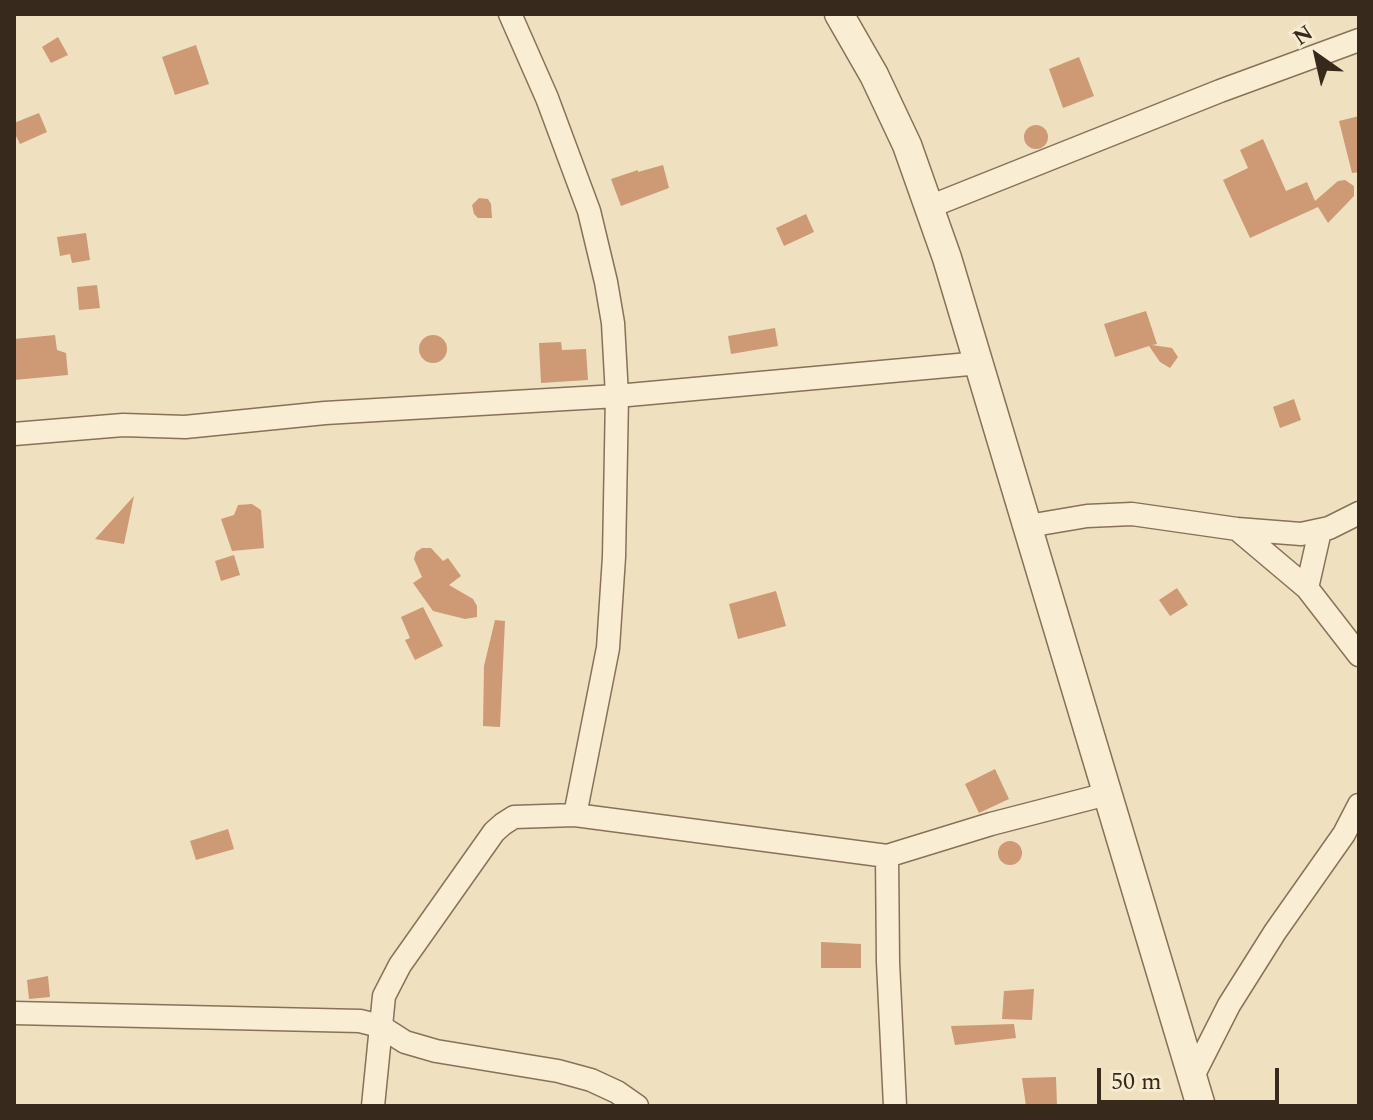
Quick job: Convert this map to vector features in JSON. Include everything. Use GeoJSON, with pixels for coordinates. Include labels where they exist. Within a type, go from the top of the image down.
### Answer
{"type":"FeatureCollection","features":[{"type":"Feature","properties":{"kind":"street"},"geometry":{"type":"LineString","coordinates":[[510,14],[547,98],[589,211],[613,323],[617,396],[614,557],[608,648],[575,815]]}},
{"type":"Feature","properties":{"kind":"street"},"geometry":{"type":"LineString","coordinates":[[839,14],[874,75],[907,145],[929,207],[980,363],[1201,1106]]}},
{"type":"Feature","properties":{"kind":"street"},"geometry":{"type":"LineString","coordinates":[[929,207],[1220,91],[1359,40]]}},
{"type":"Feature","properties":{"kind":"street"},"geometry":{"type":"LineString","coordinates":[[14,434],[123,425],[185,427],[325,413],[617,396],[980,363]]}},
{"type":"Feature","properties":{"kind":"street"},"geometry":{"type":"LineString","coordinates":[[1028,526],[1087,516],[1123,514],[1286,534],[1320,531],[1359,513]]}},
{"type":"Feature","properties":{"kind":"street"},"geometry":{"type":"LineString","coordinates":[[1237,529],[1307,588],[1359,655]]}},
{"type":"Feature","properties":{"kind":"street"},"geometry":{"type":"LineString","coordinates":[[1307,588],[1320,531]]}},
{"type":"Feature","properties":{"kind":"street"},"geometry":{"type":"LineString","coordinates":[[373,1106],[384,996],[400,965],[494,832],[514,817],[575,815],[887,856],[991,824],[1107,794]]}},
{"type":"Feature","properties":{"kind":"street"},"geometry":{"type":"LineString","coordinates":[[1192,1078],[1229,1005],[1275,932],[1344,834],[1359,805]]}},
{"type":"Feature","properties":{"kind":"street"},"geometry":{"type":"LineString","coordinates":[[887,856],[895,1106]]}},
{"type":"Feature","properties":{"kind":"street"},"geometry":{"type":"LineString","coordinates":[[14,1013],[351,1021],[380,1026],[405,1042],[436,1051],[497,1059],[591,1080],[637,1106]]}},
{"type":"Feature","properties":{"kind":"building"},"geometry":{"type":"Polygon","coordinates":[[[58,37],[68,55],[51,63],[42,47],[58,37]]]}},
{"type":"Feature","properties":{"kind":"building"},"geometry":{"type":"Polygon","coordinates":[[[196,45],[209,84],[175,95],[162,57],[196,45]]]}},
{"type":"Feature","properties":{"kind":"building"},"geometry":{"type":"Polygon","coordinates":[[[1079,57],[1094,96],[1063,108],[1049,69],[1079,57]]]}},
{"type":"Feature","properties":{"kind":"building"},"geometry":{"type":"Polygon","coordinates":[[[39,113],[47,132],[20,144],[14,132],[14,123],[39,113]]]}},
{"type":"Feature","properties":{"kind":"building"},"geometry":{"type":"Polygon","coordinates":[[[1359,116],[1359,172],[1352,173],[1339,121],[1359,116]]]}},
{"type":"Feature","properties":{"kind":"building"},"geometry":{"type":"Polygon","coordinates":[[[1036,125],[1044,129],[1048,137],[1044,145],[1036,149],[1028,145],[1024,137],[1028,129],[1036,125]]]}},
{"type":"Feature","properties":{"kind":"building"},"geometry":{"type":"Polygon","coordinates":[[[1263,139],[1286,191],[1307,182],[1315,201],[1338,181],[1345,180],[1354,186],[1354,196],[1328,223],[1318,207],[1250,238],[1223,180],[1248,168],[1240,150],[1263,139]]]}},
{"type":"Feature","properties":{"kind":"building"},"geometry":{"type":"Polygon","coordinates":[[[663,165],[669,188],[621,206],[611,179],[663,165]]]}},
{"type":"Feature","properties":{"kind":"building"},"geometry":{"type":"Polygon","coordinates":[[[479,198],[488,199],[492,218],[478,218],[474,214],[472,205],[479,198]]]}},
{"type":"Feature","properties":{"kind":"building"},"geometry":{"type":"Polygon","coordinates":[[[806,214],[814,232],[784,246],[776,228],[806,214]]]}},
{"type":"Feature","properties":{"kind":"building"},"geometry":{"type":"Polygon","coordinates":[[[86,233],[90,260],[72,263],[70,254],[60,256],[57,237],[86,233]]]}},
{"type":"Feature","properties":{"kind":"building"},"geometry":{"type":"Polygon","coordinates":[[[97,285],[100,308],[79,310],[77,287],[97,285]]]}},
{"type":"Feature","properties":{"kind":"building"},"geometry":{"type":"Polygon","coordinates":[[[1146,311],[1157,344],[1152,345],[1172,348],[1178,357],[1170,368],[1160,362],[1149,346],[1115,357],[1104,324],[1146,311]]]}},
{"type":"Feature","properties":{"kind":"building"},"geometry":{"type":"Polygon","coordinates":[[[775,328],[778,346],[731,354],[728,336],[775,328]]]}},
{"type":"Feature","properties":{"kind":"building"},"geometry":{"type":"Polygon","coordinates":[[[55,335],[57,350],[66,353],[68,375],[14,380],[14,339],[55,335]]]}},
{"type":"Feature","properties":{"kind":"building"},"geometry":{"type":"Polygon","coordinates":[[[433,335],[443,339],[447,349],[443,359],[433,363],[423,359],[419,349],[423,339],[433,335]]]}},
{"type":"Feature","properties":{"kind":"building"},"geometry":{"type":"Polygon","coordinates":[[[561,342],[562,350],[586,349],[588,380],[541,383],[539,343],[561,342]]]}},
{"type":"Feature","properties":{"kind":"building"},"geometry":{"type":"Polygon","coordinates":[[[1294,399],[1301,420],[1280,428],[1273,407],[1294,399]]]}},
{"type":"Feature","properties":{"kind":"building"},"geometry":{"type":"Polygon","coordinates":[[[134,496],[124,544],[95,539],[134,496]]]}},
{"type":"Feature","properties":{"kind":"building"},"geometry":{"type":"Polygon","coordinates":[[[252,504],[261,510],[264,548],[232,551],[221,519],[234,515],[238,505],[252,504]]]}},
{"type":"Feature","properties":{"kind":"building"},"geometry":{"type":"Polygon","coordinates":[[[431,548],[443,561],[448,558],[461,576],[449,585],[473,599],[477,617],[465,619],[433,611],[413,583],[422,577],[414,559],[416,552],[431,548]]]}},
{"type":"Feature","properties":{"kind":"building"},"geometry":{"type":"Polygon","coordinates":[[[234,555],[240,575],[221,581],[215,561],[234,555]]]}},
{"type":"Feature","properties":{"kind":"building"},"geometry":{"type":"Polygon","coordinates":[[[1177,588],[1188,605],[1170,616],[1159,600],[1177,588]]]}},
{"type":"Feature","properties":{"kind":"building"},"geometry":{"type":"Polygon","coordinates":[[[776,591],[786,626],[738,639],[729,604],[776,591]]]}},
{"type":"Feature","properties":{"kind":"building"},"geometry":{"type":"Polygon","coordinates":[[[423,607],[443,646],[415,660],[405,640],[410,638],[401,617],[423,607]]]}},
{"type":"Feature","properties":{"kind":"building"},"geometry":{"type":"Polygon","coordinates":[[[495,620],[505,621],[500,727],[483,726],[484,666],[495,620]]]}},
{"type":"Feature","properties":{"kind":"building"},"geometry":{"type":"Polygon","coordinates":[[[995,769],[1009,799],[979,813],[965,784],[995,769]]]}},
{"type":"Feature","properties":{"kind":"building"},"geometry":{"type":"Polygon","coordinates":[[[228,829],[234,849],[196,860],[190,841],[228,829]]]}},
{"type":"Feature","properties":{"kind":"building"},"geometry":{"type":"Polygon","coordinates":[[[1010,841],[1018,845],[1022,853],[1018,861],[1010,865],[1002,861],[998,853],[1002,845],[1010,841]]]}},
{"type":"Feature","properties":{"kind":"building"},"geometry":{"type":"Polygon","coordinates":[[[821,942],[861,944],[861,968],[821,968],[821,942]]]}},
{"type":"Feature","properties":{"kind":"building"},"geometry":{"type":"Polygon","coordinates":[[[48,976],[50,997],[29,999],[27,980],[48,976]]]}},
{"type":"Feature","properties":{"kind":"building"},"geometry":{"type":"Polygon","coordinates":[[[1034,989],[1032,1020],[1002,1019],[1004,991],[1034,989]]]}},
{"type":"Feature","properties":{"kind":"building"},"geometry":{"type":"Polygon","coordinates":[[[1014,1024],[1016,1038],[955,1045],[951,1026],[1014,1024]]]}},
{"type":"Feature","properties":{"kind":"building"},"geometry":{"type":"Polygon","coordinates":[[[1056,1077],[1057,1106],[1026,1106],[1022,1078],[1056,1077]]]}}]}
